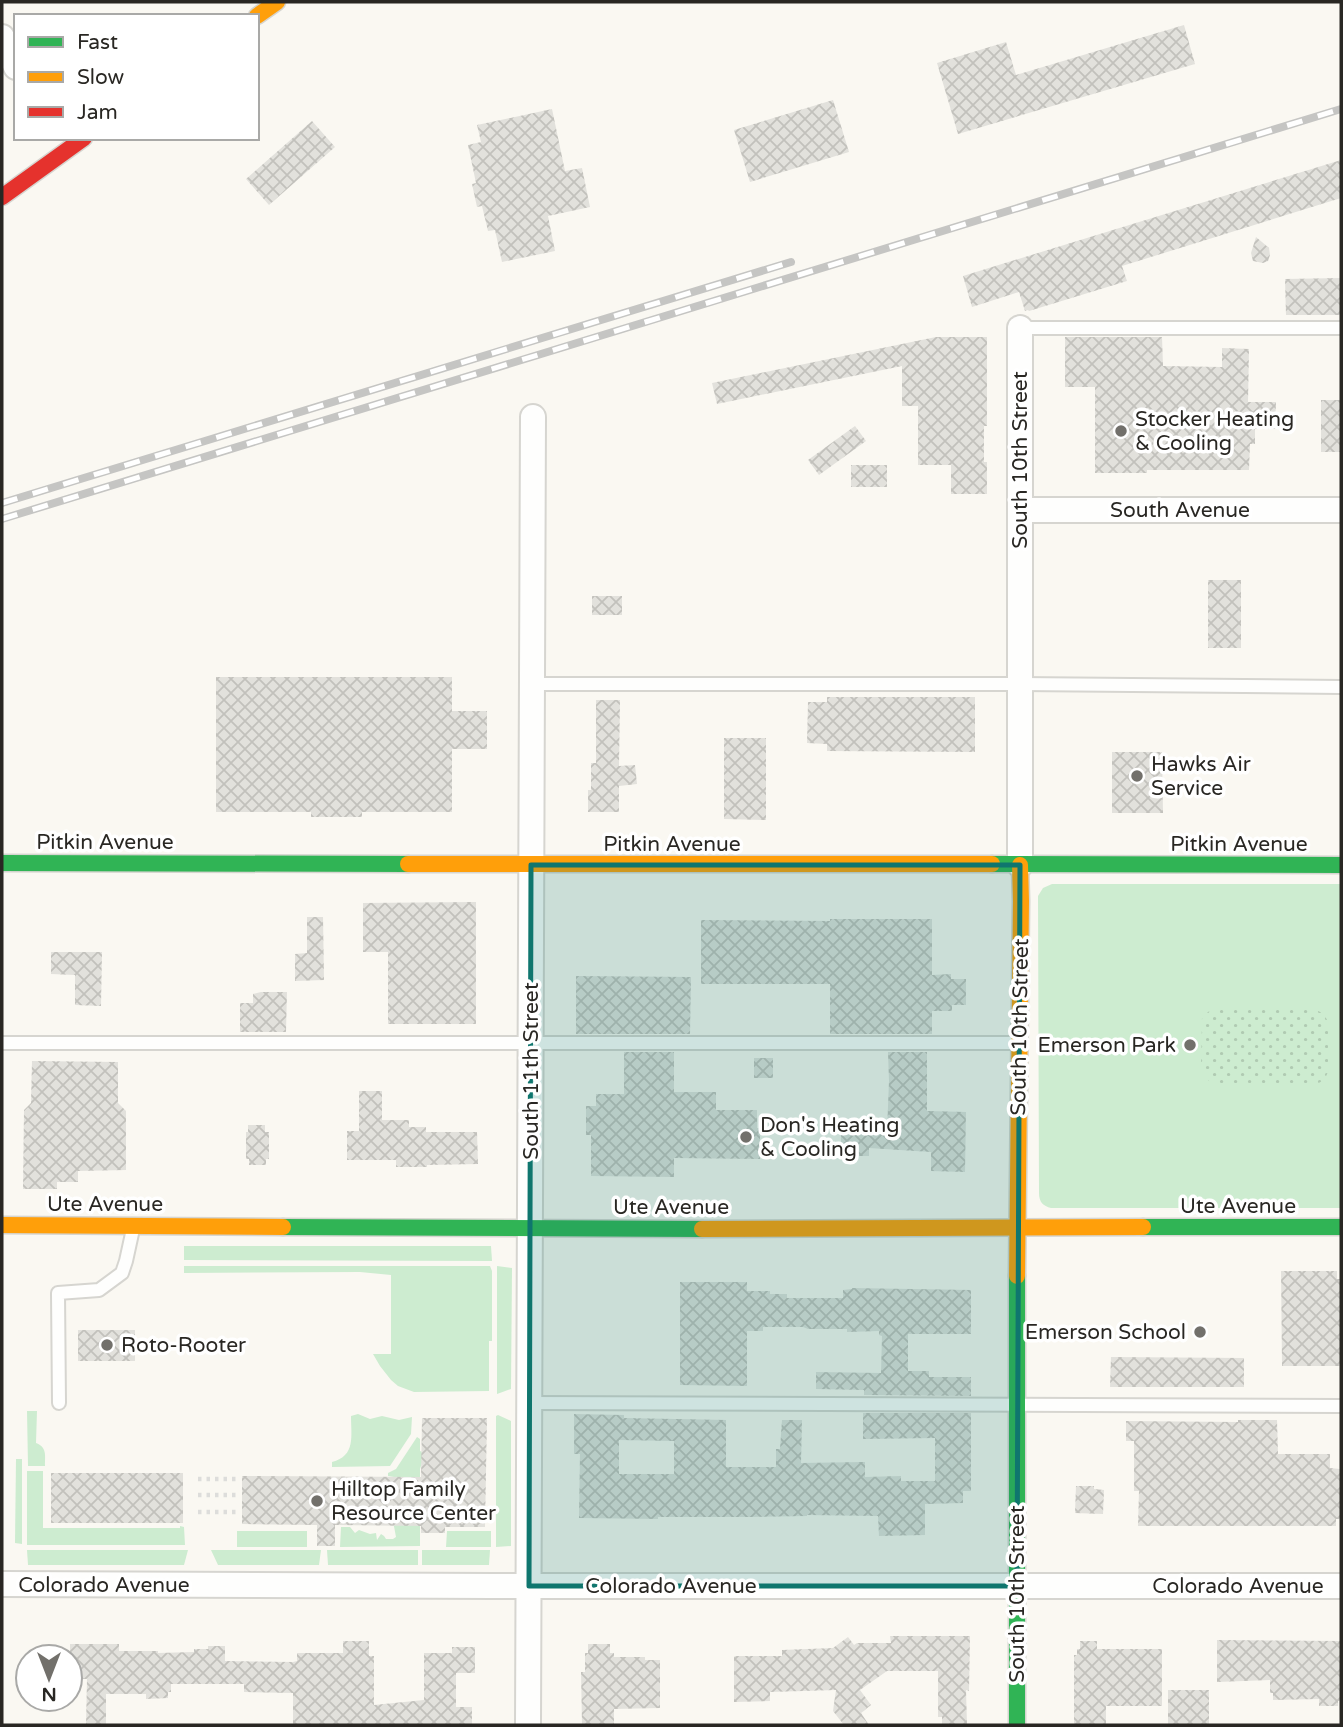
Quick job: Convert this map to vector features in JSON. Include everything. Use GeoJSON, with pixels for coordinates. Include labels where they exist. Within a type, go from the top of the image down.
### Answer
{"type":"FeatureCollection","features":[{"type":"Feature","properties":{"kind":"main road"},"geometry":{"type":"LineString","coordinates":[[259,15],[277,2]]}},
{"type":"Feature","properties":{"kind":"main road"},"geometry":{"type":"LineString","coordinates":[[2,197],[69,143]]}},
{"type":"Feature","properties":{"kind":"main road","name":"Pitkin Avenue"},"geometry":{"type":"LineString","coordinates":[[2,863],[1341,866]]}},
{"type":"Feature","properties":{"kind":"main road","name":"South 10th Street"},"geometry":{"type":"LineString","coordinates":[[1017,1725],[1020,865]]}},
{"type":"Feature","properties":{"kind":"main road","name":"Ute Avenue"},"geometry":{"type":"LineString","coordinates":[[2,1224],[531,1229],[1341,1227]]}},
{"type":"Feature","properties":{"kind":"street"},"geometry":{"type":"LineString","coordinates":[[2,37],[14,62]]}},
{"type":"Feature","properties":{"kind":"street","name":"South 10th Street"},"geometry":{"type":"LineString","coordinates":[[1020,328],[1020,865]]}},
{"type":"Feature","properties":{"kind":"street","name":"South 11th Street"},"geometry":{"type":"LineString","coordinates":[[528,1725],[533,417]]}},
{"type":"Feature","properties":{"kind":"street","name":"South Avenue"},"geometry":{"type":"LineString","coordinates":[[1020,510],[1341,510]]}},
{"type":"Feature","properties":{"kind":"street","name":"Colorado Avenue"},"geometry":{"type":"LineString","coordinates":[[2,1584],[1341,1587]]}},
{"type":"Feature","properties":{"kind":"lane"},"geometry":{"type":"LineString","coordinates":[[1020,328],[1341,328]]}},
{"type":"Feature","properties":{"kind":"lane"},"geometry":{"type":"LineString","coordinates":[[531,684],[1341,687]]}},
{"type":"Feature","properties":{"kind":"lane"},"geometry":{"type":"LineString","coordinates":[[2,1043],[1020,1043]]}},
{"type":"Feature","properties":{"kind":"lane"},"geometry":{"type":"LineString","coordinates":[[59,1403],[58,1293],[99,1290],[121,1273],[134,1226]]}},
{"type":"Feature","properties":{"kind":"lane"},"geometry":{"type":"LineString","coordinates":[[530,1403],[1341,1406]]}},
{"type":"Feature","properties":{"kind":"path"},"geometry":{"type":"LineString","coordinates":[[198,1479],[237,1479]]}},
{"type":"Feature","properties":{"kind":"path"},"geometry":{"type":"LineString","coordinates":[[198,1495],[237,1495]]}},
{"type":"Feature","properties":{"kind":"path"},"geometry":{"type":"LineString","coordinates":[[198,1512],[236,1513]]}},
{"type":"Feature","properties":{"kind":"highlighted area"},"geometry":{"type":"Polygon","coordinates":[[[531,865],[1020,865],[1017,1586],[529,1586],[531,865]]]}},
{"type":"Feature","properties":{"kind":"green space","name":"Emerson Park"},"geometry":{"type":"Polygon","coordinates":[[[1052,884],[1341,884],[1341,1208],[1051,1208],[1042,1203],[1039,1193],[1038,896],[1043,888],[1052,884]]]}},
{"type":"Feature","properties":{"kind":"green space"},"geometry":{"type":"Polygon","coordinates":[[[1213,1008],[1315,1010],[1321,1013],[1328,1022],[1326,1077],[1314,1084],[1216,1085],[1211,1082],[1201,1069],[1202,1017],[1213,1008]]]}},
{"type":"Feature","properties":{"kind":"green space"},"geometry":{"type":"Polygon","coordinates":[[[184,1246],[491,1246],[492,1261],[184,1260],[184,1246]]]}},
{"type":"Feature","properties":{"kind":"green space"},"geometry":{"type":"Polygon","coordinates":[[[184,1266],[490,1266],[492,1341],[489,1341],[489,1391],[414,1392],[391,1380],[373,1354],[391,1354],[391,1275],[360,1272],[184,1273],[184,1266]]]}},
{"type":"Feature","properties":{"kind":"green space"},"geometry":{"type":"Polygon","coordinates":[[[497,1266],[512,1268],[511,1389],[497,1394],[497,1266]]]}},
{"type":"Feature","properties":{"kind":"green space"},"geometry":{"type":"Polygon","coordinates":[[[27,1411],[37,1411],[36,1443],[44,1449],[45,1466],[28,1466],[27,1411]]]}},
{"type":"Feature","properties":{"kind":"green space"},"geometry":{"type":"Polygon","coordinates":[[[358,1414],[370,1419],[382,1416],[399,1420],[412,1417],[411,1434],[390,1466],[332,1467],[332,1462],[340,1459],[349,1450],[351,1416],[358,1414]]]}},
{"type":"Feature","properties":{"kind":"green space"},"geometry":{"type":"Polygon","coordinates":[[[496,1416],[511,1421],[511,1546],[496,1547],[496,1416]]]}},
{"type":"Feature","properties":{"kind":"green space"},"geometry":{"type":"Polygon","coordinates":[[[417,1437],[420,1439],[420,1451],[425,1453],[420,1469],[420,1546],[340,1547],[341,1527],[350,1527],[355,1533],[359,1530],[376,1533],[377,1540],[381,1534],[386,1539],[396,1537],[393,1521],[394,1477],[388,1476],[388,1473],[396,1469],[417,1437]]]}},
{"type":"Feature","properties":{"kind":"green space"},"geometry":{"type":"Polygon","coordinates":[[[16,1459],[22,1459],[22,1544],[15,1543],[16,1459]]]}},
{"type":"Feature","properties":{"kind":"green space"},"geometry":{"type":"Polygon","coordinates":[[[27,1471],[43,1471],[43,1528],[180,1526],[184,1527],[185,1545],[27,1545],[27,1471]]]}},
{"type":"Feature","properties":{"kind":"green space"},"geometry":{"type":"Polygon","coordinates":[[[237,1531],[307,1531],[307,1547],[237,1547],[237,1531]]]}},
{"type":"Feature","properties":{"kind":"green space"},"geometry":{"type":"Polygon","coordinates":[[[447,1531],[491,1531],[491,1547],[446,1547],[447,1531]]]}},
{"type":"Feature","properties":{"kind":"green space"},"geometry":{"type":"Polygon","coordinates":[[[27,1550],[188,1550],[184,1565],[28,1565],[27,1550]]]}},
{"type":"Feature","properties":{"kind":"green space"},"geometry":{"type":"Polygon","coordinates":[[[211,1550],[321,1550],[319,1565],[218,1565],[211,1550]]]}},
{"type":"Feature","properties":{"kind":"green space"},"geometry":{"type":"Polygon","coordinates":[[[327,1550],[418,1550],[418,1565],[328,1565],[327,1550]]]}},
{"type":"Feature","properties":{"kind":"green space"},"geometry":{"type":"Polygon","coordinates":[[[422,1550],[490,1550],[489,1565],[422,1565],[422,1550]]]}},
{"type":"Feature","properties":{"kind":"building"},"geometry":{"type":"Polygon","coordinates":[[[1184,25],[1195,64],[958,134],[937,63],[1006,42],[1016,75],[1184,25]]]}},
{"type":"Feature","properties":{"kind":"building"},"geometry":{"type":"Polygon","coordinates":[[[833,100],[849,152],[750,182],[734,130],[833,100]]]}},
{"type":"Feature","properties":{"kind":"building"},"geometry":{"type":"Polygon","coordinates":[[[552,109],[565,171],[582,168],[590,207],[548,216],[555,251],[502,262],[495,230],[488,231],[482,206],[477,207],[472,184],[476,183],[468,145],[481,142],[477,125],[552,109]]]}},
{"type":"Feature","properties":{"kind":"building"},"geometry":{"type":"Polygon","coordinates":[[[312,121],[335,147],[269,205],[246,179],[312,121]]]}},
{"type":"Feature","properties":{"kind":"building"},"geometry":{"type":"Polygon","coordinates":[[[1341,160],[1341,198],[1122,266],[1127,281],[1029,311],[1025,311],[1019,292],[972,307],[963,276],[1341,160]]]}},
{"type":"Feature","properties":{"kind":"building"},"geometry":{"type":"Polygon","coordinates":[[[1256,237],[1269,248],[1268,261],[1263,263],[1253,261],[1251,253],[1256,237]]]}},
{"type":"Feature","properties":{"kind":"building"},"geometry":{"type":"Polygon","coordinates":[[[1341,278],[1341,315],[1286,315],[1285,279],[1341,278]]]}},
{"type":"Feature","properties":{"kind":"building"},"geometry":{"type":"Polygon","coordinates":[[[936,337],[987,337],[987,426],[984,426],[984,462],[987,462],[987,494],[951,494],[951,465],[918,465],[918,406],[902,406],[902,366],[717,404],[712,383],[936,337]]]}},
{"type":"Feature","properties":{"kind":"building"},"geometry":{"type":"Polygon","coordinates":[[[1065,337],[1162,337],[1163,366],[1222,367],[1222,348],[1249,349],[1248,402],[1276,402],[1275,429],[1255,429],[1255,444],[1250,444],[1249,470],[1095,473],[1095,387],[1065,387],[1065,337]]]}},
{"type":"Feature","properties":{"kind":"building"},"geometry":{"type":"Polygon","coordinates":[[[1321,400],[1341,400],[1341,452],[1321,452],[1321,400]]]}},
{"type":"Feature","properties":{"kind":"building"},"geometry":{"type":"Polygon","coordinates":[[[855,426],[866,441],[819,475],[808,460],[855,426]]]}},
{"type":"Feature","properties":{"kind":"building"},"geometry":{"type":"Polygon","coordinates":[[[851,465],[887,465],[887,487],[851,487],[851,465]]]}},
{"type":"Feature","properties":{"kind":"building"},"geometry":{"type":"Polygon","coordinates":[[[1208,580],[1241,580],[1241,648],[1208,648],[1208,580]]]}},
{"type":"Feature","properties":{"kind":"building"},"geometry":{"type":"Polygon","coordinates":[[[592,596],[622,596],[622,615],[592,615],[592,596]]]}},
{"type":"Feature","properties":{"kind":"building"},"geometry":{"type":"Polygon","coordinates":[[[216,677],[452,677],[452,711],[487,711],[487,749],[452,749],[452,812],[362,812],[362,817],[311,817],[311,812],[216,812],[216,677]]]}},
{"type":"Feature","properties":{"kind":"building"},"geometry":{"type":"Polygon","coordinates":[[[827,697],[975,697],[975,752],[827,751],[827,744],[807,743],[808,702],[827,702],[827,697]]]}},
{"type":"Feature","properties":{"kind":"building"},"geometry":{"type":"Polygon","coordinates":[[[596,700],[620,700],[619,766],[635,765],[637,784],[619,786],[619,812],[588,812],[591,763],[596,763],[596,700]]]}},
{"type":"Feature","properties":{"kind":"building"},"geometry":{"type":"Polygon","coordinates":[[[724,738],[766,738],[766,820],[724,819],[724,738]]]}},
{"type":"Feature","properties":{"kind":"building","name":"Hawks Air Service"},"geometry":{"type":"Polygon","coordinates":[[[1112,752],[1162,752],[1163,813],[1112,813],[1112,752]]]}},
{"type":"Feature","properties":{"kind":"building"},"geometry":{"type":"Polygon","coordinates":[[[476,902],[476,1024],[388,1024],[388,952],[363,952],[363,903],[476,902]]]}},
{"type":"Feature","properties":{"kind":"building"},"geometry":{"type":"Polygon","coordinates":[[[307,917],[323,917],[324,980],[295,981],[295,954],[307,953],[307,917]]]}},
{"type":"Feature","properties":{"kind":"building"},"geometry":{"type":"Polygon","coordinates":[[[932,919],[932,975],[951,974],[951,979],[966,979],[966,1005],[952,1005],[952,1011],[932,1011],[932,1034],[830,1034],[830,984],[701,984],[701,920],[932,919]]]}},
{"type":"Feature","properties":{"kind":"building"},"geometry":{"type":"Polygon","coordinates":[[[51,952],[102,952],[101,1006],[75,1005],[75,975],[51,974],[51,952]]]}},
{"type":"Feature","properties":{"kind":"building"},"geometry":{"type":"Polygon","coordinates":[[[576,976],[691,977],[690,1034],[576,1034],[576,976]]]}},
{"type":"Feature","properties":{"kind":"building"},"geometry":{"type":"Polygon","coordinates":[[[287,992],[286,1032],[240,1032],[240,1003],[253,1003],[253,994],[287,992]]]}},
{"type":"Feature","properties":{"kind":"building"},"geometry":{"type":"Polygon","coordinates":[[[624,1052],[674,1052],[674,1092],[716,1092],[716,1110],[757,1110],[760,1159],[674,1158],[674,1177],[591,1176],[591,1135],[586,1135],[586,1106],[596,1106],[596,1094],[624,1094],[624,1052]]]}},
{"type":"Feature","properties":{"kind":"building"},"geometry":{"type":"Polygon","coordinates":[[[888,1052],[927,1052],[927,1111],[966,1112],[965,1172],[931,1171],[931,1152],[869,1148],[869,1156],[841,1156],[841,1132],[887,1132],[888,1052]]]}},
{"type":"Feature","properties":{"kind":"building"},"geometry":{"type":"Polygon","coordinates":[[[754,1058],[773,1058],[773,1078],[754,1078],[754,1058]]]}},
{"type":"Feature","properties":{"kind":"building"},"geometry":{"type":"Polygon","coordinates":[[[32,1061],[118,1062],[118,1103],[126,1111],[126,1170],[78,1171],[78,1182],[57,1182],[57,1189],[23,1189],[24,1110],[31,1103],[32,1061]]]}},
{"type":"Feature","properties":{"kind":"building"},"geometry":{"type":"Polygon","coordinates":[[[359,1091],[382,1091],[382,1120],[409,1120],[409,1127],[426,1127],[426,1132],[477,1132],[478,1164],[396,1167],[396,1160],[347,1160],[347,1131],[359,1131],[359,1091]]]}},
{"type":"Feature","properties":{"kind":"building"},"geometry":{"type":"Polygon","coordinates":[[[248,1125],[265,1125],[265,1132],[269,1132],[269,1159],[266,1159],[266,1165],[249,1165],[249,1159],[246,1159],[248,1125]]]}},
{"type":"Feature","properties":{"kind":"building"},"geometry":{"type":"Polygon","coordinates":[[[1281,1271],[1337,1271],[1337,1279],[1341,1279],[1341,1366],[1282,1366],[1281,1271]]]}},
{"type":"Feature","properties":{"kind":"building"},"geometry":{"type":"Polygon","coordinates":[[[680,1282],[747,1282],[747,1291],[770,1291],[770,1294],[787,1294],[787,1298],[843,1298],[843,1290],[852,1288],[971,1290],[971,1334],[908,1334],[908,1371],[929,1371],[929,1377],[971,1377],[971,1396],[864,1395],[864,1390],[816,1389],[816,1372],[881,1373],[882,1336],[879,1331],[847,1332],[847,1329],[803,1327],[763,1327],[763,1331],[747,1331],[747,1386],[680,1385],[680,1282]]]}},
{"type":"Feature","properties":{"kind":"building","name":"Roto-Rooter"},"geometry":{"type":"Polygon","coordinates":[[[78,1330],[135,1330],[135,1361],[78,1361],[78,1330]]]}},
{"type":"Feature","properties":{"kind":"building"},"geometry":{"type":"Polygon","coordinates":[[[1111,1357],[1244,1358],[1244,1387],[1110,1387],[1111,1357]]]}},
{"type":"Feature","properties":{"kind":"building"},"geometry":{"type":"Polygon","coordinates":[[[863,1413],[971,1413],[971,1491],[963,1491],[963,1503],[925,1504],[925,1535],[879,1536],[878,1516],[579,1518],[580,1454],[574,1454],[574,1414],[726,1420],[726,1467],[776,1467],[776,1449],[780,1449],[782,1420],[802,1420],[801,1463],[865,1462],[865,1477],[901,1476],[901,1481],[935,1481],[935,1438],[863,1439],[863,1413]],[[619,1440],[619,1474],[674,1474],[674,1441],[619,1440]]]}},
{"type":"Feature","properties":{"kind":"building"},"geometry":{"type":"Polygon","coordinates":[[[422,1418],[487,1418],[485,1527],[445,1527],[445,1533],[421,1533],[421,1526],[335,1525],[335,1546],[317,1546],[317,1525],[242,1524],[242,1476],[421,1477],[422,1418]]]}},
{"type":"Feature","properties":{"kind":"building"},"geometry":{"type":"Polygon","coordinates":[[[1277,1420],[1278,1454],[1330,1454],[1330,1468],[1340,1469],[1341,1478],[1341,1519],[1336,1519],[1336,1526],[1138,1526],[1139,1491],[1134,1491],[1134,1441],[1126,1441],[1126,1421],[1277,1420]]]}},
{"type":"Feature","properties":{"kind":"building"},"geometry":{"type":"Polygon","coordinates":[[[51,1473],[183,1473],[183,1523],[51,1523],[51,1473]]]}},
{"type":"Feature","properties":{"kind":"building"},"geometry":{"type":"Polygon","coordinates":[[[1076,1486],[1094,1486],[1094,1489],[1104,1490],[1103,1514],[1075,1513],[1076,1486]]]}},
{"type":"Feature","properties":{"kind":"building"},"geometry":{"type":"Polygon","coordinates":[[[890,1636],[970,1636],[969,1691],[966,1690],[967,1725],[942,1725],[942,1717],[938,1717],[938,1671],[887,1671],[860,1690],[871,1705],[861,1713],[869,1725],[844,1725],[833,1711],[836,1690],[770,1692],[770,1701],[734,1702],[735,1656],[782,1656],[782,1650],[833,1648],[848,1637],[854,1645],[891,1643],[890,1636]]]}},
{"type":"Feature","properties":{"kind":"building"},"geometry":{"type":"Polygon","coordinates":[[[1217,1640],[1341,1641],[1341,1701],[1338,1701],[1338,1706],[1319,1706],[1319,1699],[1273,1700],[1270,1680],[1217,1682],[1217,1640]]]}},
{"type":"Feature","properties":{"kind":"building"},"geometry":{"type":"Polygon","coordinates":[[[343,1641],[369,1641],[369,1656],[374,1656],[374,1705],[424,1700],[424,1653],[452,1653],[452,1647],[475,1647],[475,1673],[456,1673],[456,1707],[472,1707],[472,1725],[293,1725],[293,1693],[244,1692],[244,1684],[171,1684],[168,1698],[146,1699],[146,1694],[106,1694],[106,1725],[86,1725],[87,1679],[84,1679],[84,1644],[119,1644],[119,1651],[158,1653],[194,1652],[194,1649],[208,1649],[208,1646],[225,1646],[225,1661],[293,1662],[297,1661],[297,1653],[343,1653],[343,1641]]]}},
{"type":"Feature","properties":{"kind":"building"},"geometry":{"type":"Polygon","coordinates":[[[1080,1641],[1097,1641],[1097,1649],[1162,1649],[1162,1706],[1106,1706],[1106,1725],[1074,1725],[1074,1655],[1077,1655],[1077,1649],[1080,1649],[1080,1641]]]}},
{"type":"Feature","properties":{"kind":"building"},"geometry":{"type":"Polygon","coordinates":[[[588,1644],[610,1644],[610,1653],[614,1653],[614,1657],[660,1660],[660,1708],[614,1709],[614,1725],[582,1725],[581,1672],[585,1672],[588,1644]]]}},
{"type":"Feature","properties":{"kind":"building"},"geometry":{"type":"Polygon","coordinates":[[[1168,1690],[1209,1690],[1209,1725],[1168,1725],[1168,1690]]]}},
{"type":"Feature","properties":{"kind":"railway"},"geometry":{"type":"LineString","coordinates":[[2,519],[1341,109]]}},
{"type":"Feature","properties":{"kind":"railway"},"geometry":{"type":"LineString","coordinates":[[2,503],[791,262]]}},
{"type":"Feature","properties":{"kind":"traffic: fast"},"geometry":{"type":"LineString","coordinates":[[2,863],[408,864]]}},
{"type":"Feature","properties":{"kind":"traffic: fast"},"geometry":{"type":"LineString","coordinates":[[992,864],[1341,865]]}},
{"type":"Feature","properties":{"kind":"traffic: fast"},"geometry":{"type":"LineString","coordinates":[[283,1227],[702,1229]]}},
{"type":"Feature","properties":{"kind":"traffic: fast"},"geometry":{"type":"LineString","coordinates":[[1143,1227],[1341,1227]]}},
{"type":"Feature","properties":{"kind":"traffic: fast"},"geometry":{"type":"LineString","coordinates":[[1017,1276],[1017,1725]]}},
{"type":"Feature","properties":{"kind":"traffic: slow"},"geometry":{"type":"LineString","coordinates":[[259,15],[277,2]]}},
{"type":"Feature","properties":{"kind":"traffic: slow"},"geometry":{"type":"LineString","coordinates":[[408,864],[992,864]]}},
{"type":"Feature","properties":{"kind":"traffic: slow"},"geometry":{"type":"LineString","coordinates":[[1017,1276],[1020,865]]}},
{"type":"Feature","properties":{"kind":"traffic: slow"},"geometry":{"type":"LineString","coordinates":[[2,1225],[283,1227]]}},
{"type":"Feature","properties":{"kind":"traffic: slow"},"geometry":{"type":"LineString","coordinates":[[702,1229],[1143,1227]]}},
{"type":"Feature","properties":{"kind":"traffic: jam"},"geometry":{"type":"LineString","coordinates":[[2,197],[81,140]]}},
{"type":"Feature","properties":{"kind":"place","name":"Stocker Heating & Cooling"},"geometry":{"type":"Point","coordinates":[1121,431]}},
{"type":"Feature","properties":{"kind":"place","name":"Hawks Air Service"},"geometry":{"type":"Point","coordinates":[1137,776]}},
{"type":"Feature","properties":{"kind":"place","name":"Emerson Park"},"geometry":{"type":"Point","coordinates":[1190,1045]}},
{"type":"Feature","properties":{"kind":"place","name":"Don's Heating & Cooling"},"geometry":{"type":"Point","coordinates":[746,1137]}},
{"type":"Feature","properties":{"kind":"place","name":"Emerson School"},"geometry":{"type":"Point","coordinates":[1200,1332]}},
{"type":"Feature","properties":{"kind":"place","name":"Roto-Rooter"},"geometry":{"type":"Point","coordinates":[107,1345]}},
{"type":"Feature","properties":{"kind":"place","name":"Hilltop Family Resource Center"},"geometry":{"type":"Point","coordinates":[317,1501]}}]}
